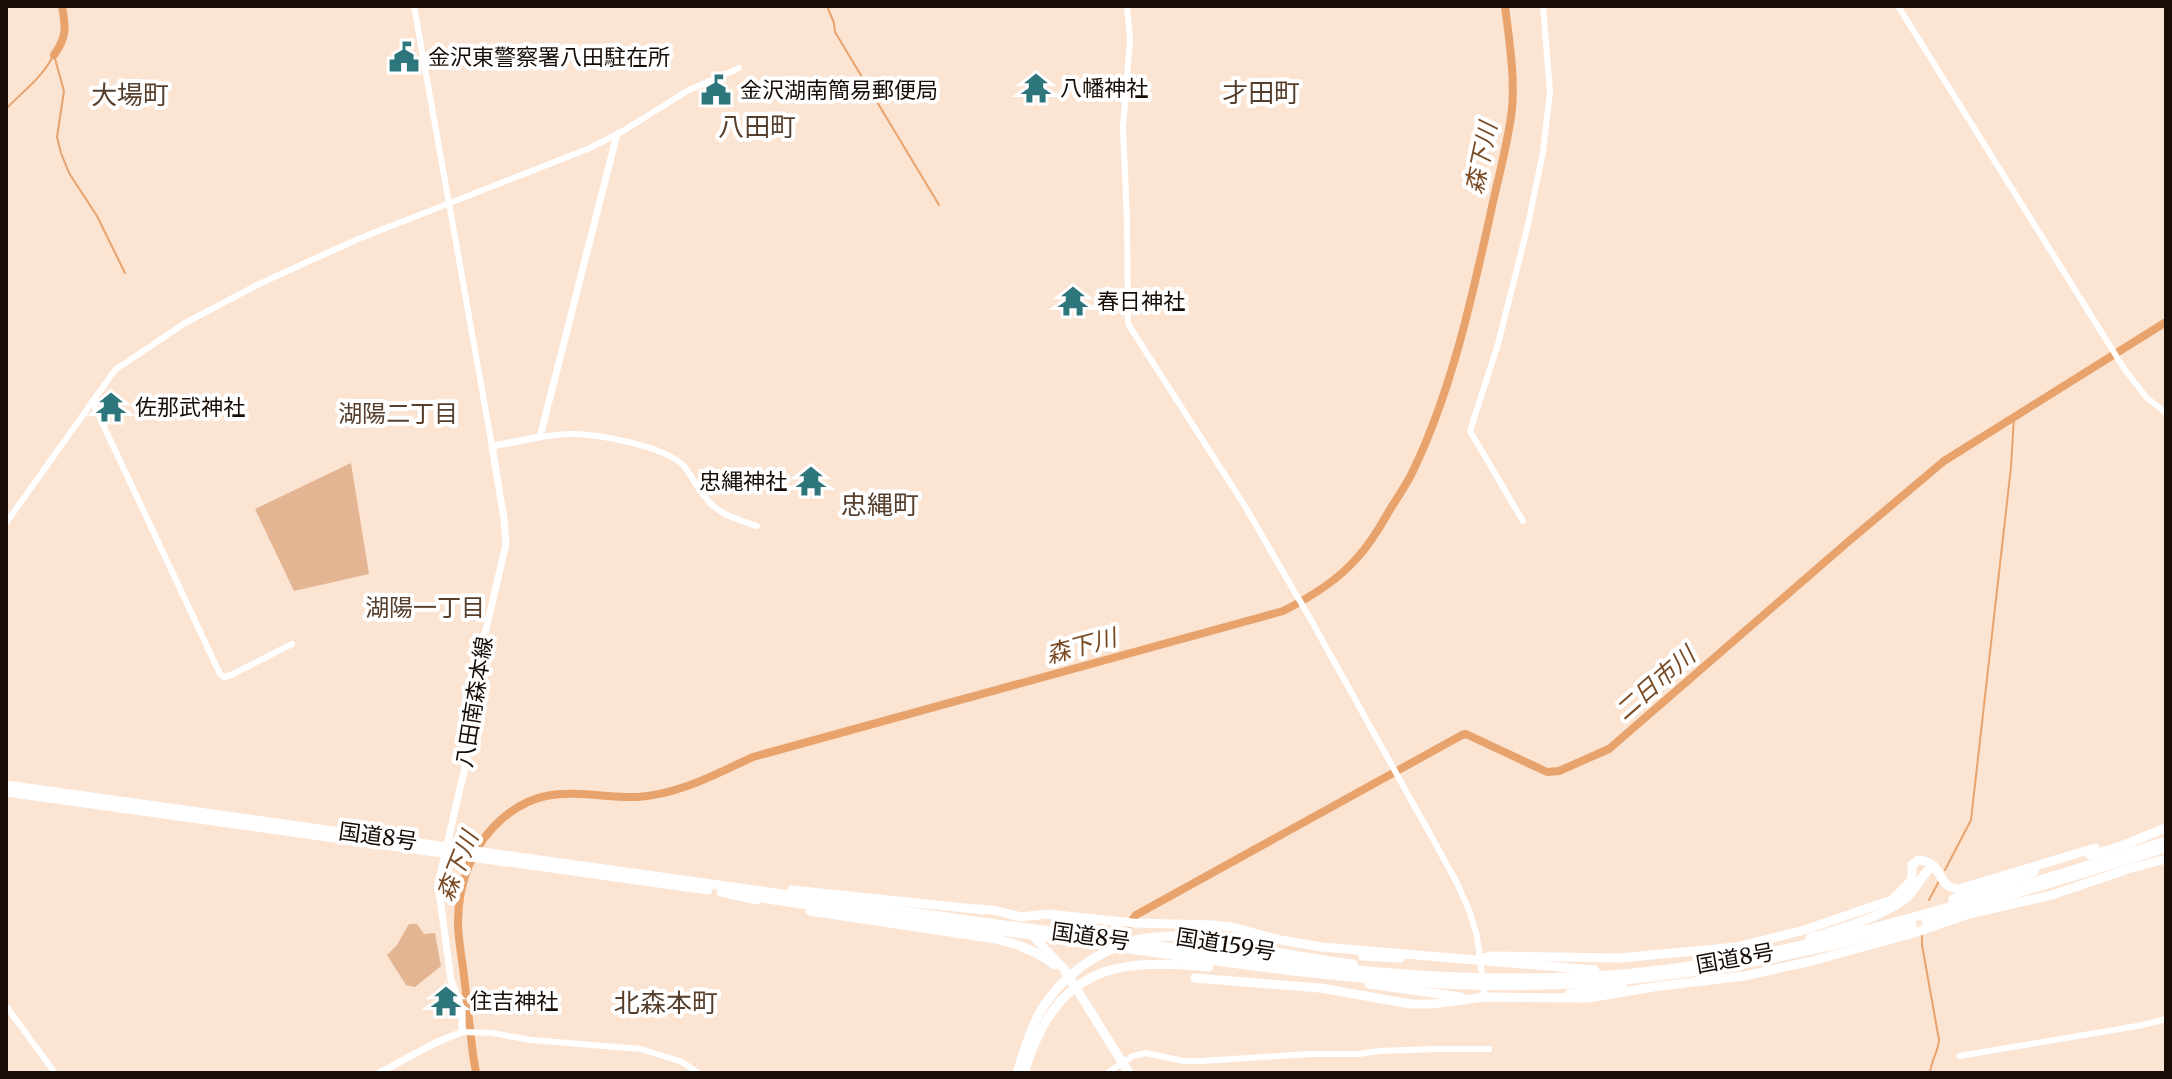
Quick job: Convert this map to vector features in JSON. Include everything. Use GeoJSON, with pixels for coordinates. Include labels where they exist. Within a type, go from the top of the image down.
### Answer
{"type":"FeatureCollection","features":[{"type":"Feature","properties":{"kind":"highway","name":"国道8号"},"geometry":{"type":"LineString","coordinates":[[6,785],[441,849]]}},
{"type":"Feature","properties":{"kind":"highway","name":"国道8号"},"geometry":{"type":"LineString","coordinates":[[6,792],[693,881],[1165,950],[1198,958],[1470,982]]}},
{"type":"Feature","properties":{"kind":"highway"},"geometry":{"type":"LineString","coordinates":[[1862,932],[1886,920],[2121,846],[2166,828]]}},
{"type":"Feature","properties":{"kind":"highway","name":"国道8号"},"geometry":{"type":"LineString","coordinates":[[1498,982],[1658,970],[1764,953],[1862,932],[2166,841]]}},
{"type":"Feature","properties":{"kind":"highway"},"geometry":{"type":"LineString","coordinates":[[1480,959],[1493,956],[1620,958],[1736,947],[1801,931],[1892,900],[1912,878],[1915,861],[1923,860],[1937,869],[1943,883],[1959,889],[2095,848]]}},
{"type":"Feature","properties":{"kind":"highway","name":"国道8号"},"geometry":{"type":"LineString","coordinates":[[1283,969],[1380,980],[1576,983],[1650,978],[1732,966],[1831,946],[2166,848]]}},
{"type":"Feature","properties":{"kind":"highway","name":"国道8号"},"geometry":{"type":"LineString","coordinates":[[499,857],[721,892],[919,916]]}},
{"type":"Feature","properties":{"kind":"highway"},"geometry":{"type":"LineString","coordinates":[[1831,946],[1840,947],[2052,895],[2166,859]]}},
{"type":"Feature","properties":{"kind":"highway"},"geometry":{"type":"LineString","coordinates":[[1764,953],[1893,907],[1911,893],[1928,869],[1937,869]]}},
{"type":"Feature","properties":{"kind":"highway"},"geometry":{"type":"LineString","coordinates":[[693,881],[993,910],[1021,917],[1048,914],[1130,923],[1213,925],[1311,945],[1583,970],[1653,967],[1658,970]]}},
{"type":"Feature","properties":{"kind":"highway"},"geometry":{"type":"LineString","coordinates":[[721,892],[777,906],[1010,942],[1042,955],[1054,964],[1079,994]]}},
{"type":"Feature","properties":{"kind":"highway"},"geometry":{"type":"LineString","coordinates":[[979,909],[1005,916],[1030,934],[1064,969],[1129,1073]]}},
{"type":"Feature","properties":{"kind":"highway"},"geometry":{"type":"LineString","coordinates":[[1538,996],[1541,999],[1588,998],[1744,976],[1914,933],[1969,914]]}},
{"type":"Feature","properties":{"kind":"highway","name":"国道159号"},"geometry":{"type":"LineString","coordinates":[[1017,1073],[1039,1014],[1052,995],[1071,974],[1089,961],[1133,940],[1159,935],[1205,937],[1299,957],[1396,969],[1406,974]]}},
{"type":"Feature","properties":{"kind":"highway"},"geometry":{"type":"LineString","coordinates":[[1236,944],[1385,958],[1418,954]]}},
{"type":"Feature","properties":{"kind":"highway","name":"国道159号"},"geometry":{"type":"LineString","coordinates":[[1024,1073],[1047,1018],[1060,1002],[1084,982],[1103,972],[1130,965],[1198,958],[1278,973],[1283,969]]}},
{"type":"Feature","properties":{"kind":"highway"},"geometry":{"type":"LineString","coordinates":[[1299,971],[1301,975],[1473,999]]}},
{"type":"Feature","properties":{"kind":"highway"},"geometry":{"type":"LineString","coordinates":[[1195,978],[1320,988],[1411,1004],[1432,1004],[1485,997],[1589,991],[1650,978]]}},
{"type":"Feature","properties":{"kind":"main road"},"geometry":{"type":"LineString","coordinates":[[492,446],[540,437],[617,134]]}},
{"type":"Feature","properties":{"kind":"main road","name":"八田南森本線"},"geometry":{"type":"LineString","coordinates":[[462,1032],[462,1010],[451,980],[438,884],[470,745],[484,638],[506,544],[492,446]]}},
{"type":"Feature","properties":{"kind":"main road"},"geometry":{"type":"LineString","coordinates":[[379,1073],[462,1032]]}},
{"type":"Feature","properties":{"kind":"street"},"geometry":{"type":"LineString","coordinates":[[414,6],[492,446]]}},
{"type":"Feature","properties":{"kind":"street"},"geometry":{"type":"LineString","coordinates":[[1127,6],[1130,40],[1123,127],[1128,324],[1243,503],[1455,879],[1477,936],[1485,997]]}},
{"type":"Feature","properties":{"kind":"street"},"geometry":{"type":"LineString","coordinates":[[1523,521],[1470,431],[1498,344],[1543,152],[1550,92],[1543,6]]}},
{"type":"Feature","properties":{"kind":"street"},"geometry":{"type":"LineString","coordinates":[[1898,6],[2114,354],[2135,385],[2166,413]]}},
{"type":"Feature","properties":{"kind":"street"},"geometry":{"type":"LineString","coordinates":[[6,523],[120,366],[196,316],[358,239],[590,148],[687,91],[739,68]]}},
{"type":"Feature","properties":{"kind":"street"},"geometry":{"type":"LineString","coordinates":[[92,401],[220,674],[224,677],[231,675],[292,644]]}},
{"type":"Feature","properties":{"kind":"street"},"geometry":{"type":"LineString","coordinates":[[540,437],[571,434],[602,437],[667,454],[686,469],[717,510],[757,526]]}},
{"type":"Feature","properties":{"kind":"street"},"geometry":{"type":"LineString","coordinates":[[6,1006],[55,1073]]}},
{"type":"Feature","properties":{"kind":"street"},"geometry":{"type":"LineString","coordinates":[[1959,1056],[2166,1019]]}},
{"type":"Feature","properties":{"kind":"street"},"geometry":{"type":"LineString","coordinates":[[462,1032],[641,1049],[682,1062],[698,1073]]}},
{"type":"Feature","properties":{"kind":"street"},"geometry":{"type":"LineString","coordinates":[[1107,1073],[1133,1056],[1146,1053],[1172,1060],[1201,1061],[1379,1051],[1489,1049]]}},
{"type":"Feature","properties":{"kind":"shaded area"},"geometry":{"type":"Polygon","coordinates":[[[351,463],[369,574],[294,591],[255,509],[351,463]]]}},
{"type":"Feature","properties":{"kind":"shaded area"},"geometry":{"type":"Polygon","coordinates":[[[409,924],[417,924],[424,934],[435,933],[441,966],[415,987],[406,985],[387,955],[409,924]]]}},
{"type":"Feature","properties":{"kind":"waterway"},"geometry":{"type":"LineString","coordinates":[[54,55],[64,32],[62,6]]}},
{"type":"Feature","properties":{"kind":"waterway"},"geometry":{"type":"LineString","coordinates":[[827,6],[835,32],[939,205]]}},
{"type":"Feature","properties":{"kind":"waterway","name":"森下川"},"geometry":{"type":"LineString","coordinates":[[476,1073],[459,936],[461,893],[469,865],[483,839],[503,818],[523,804],[557,794],[637,797],[667,792],[696,783],[753,757],[1283,611],[1323,588],[1349,566],[1374,537],[1413,471],[1459,346],[1510,122],[1512,71],[1505,6]]}},
{"type":"Feature","properties":{"kind":"waterway"},"geometry":{"type":"LineString","coordinates":[[54,55],[64,91],[57,137],[61,153],[125,273]]}},
{"type":"Feature","properties":{"kind":"waterway"},"geometry":{"type":"LineString","coordinates":[[6,109],[38,78],[53,56]]}},
{"type":"Feature","properties":{"kind":"waterway","name":"二日市川"},"geometry":{"type":"LineString","coordinates":[[1126,928],[1136,915],[1462,735],[1466,734],[1547,772],[1559,771],[1609,749],[1944,461],[2166,322]]}},
{"type":"Feature","properties":{"kind":"waterway"},"geometry":{"type":"LineString","coordinates":[[1945,870],[1971,820],[2014,417]]}},
{"type":"Feature","properties":{"kind":"waterway"},"geometry":{"type":"LineString","coordinates":[[1929,900],[1939,881]]}},
{"type":"Feature","properties":{"kind":"waterway"},"geometry":{"type":"LineString","coordinates":[[1922,936],[1939,1040],[1930,1073]]}},
{"type":"Feature","properties":{"kind":"place","name":"金沢東警察署八田駐在所"},"geometry":{"type":"Point","coordinates":[404,57]}},
{"type":"Feature","properties":{"kind":"place","name":"八幡神社"},"geometry":{"type":"Point","coordinates":[1036,88]}},
{"type":"Feature","properties":{"kind":"place","name":"金沢湖南簡易郵便局"},"geometry":{"type":"Point","coordinates":[716,90]}},
{"type":"Feature","properties":{"kind":"place","name":"春日神社"},"geometry":{"type":"Point","coordinates":[1073,301]}},
{"type":"Feature","properties":{"kind":"place","name":"佐那武神社"},"geometry":{"type":"Point","coordinates":[111,407]}},
{"type":"Feature","properties":{"kind":"place","name":"忠縄神社"},"geometry":{"type":"Point","coordinates":[811,481]}},
{"type":"Feature","properties":{"kind":"place","name":"住吉神社"},"geometry":{"type":"Point","coordinates":[446,1001]}},
{"type":"Feature","properties":{"kind":"district","name":"才田町"},"geometry":{"type":"Point","coordinates":[1261,92]}},
{"type":"Feature","properties":{"kind":"district","name":"大場町"},"geometry":{"type":"Point","coordinates":[130,94]}},
{"type":"Feature","properties":{"kind":"district","name":"八田町"},"geometry":{"type":"Point","coordinates":[757,126]}},
{"type":"Feature","properties":{"kind":"district","name":"湖陽二丁目"},"geometry":{"type":"Point","coordinates":[398,413]}},
{"type":"Feature","properties":{"kind":"district","name":"忠縄町"},"geometry":{"type":"Point","coordinates":[880,504]}},
{"type":"Feature","properties":{"kind":"district","name":"湖陽一丁目"},"geometry":{"type":"Point","coordinates":[425,607]}},
{"type":"Feature","properties":{"kind":"district","name":"北森本町"},"geometry":{"type":"Point","coordinates":[666,1002]}}]}
